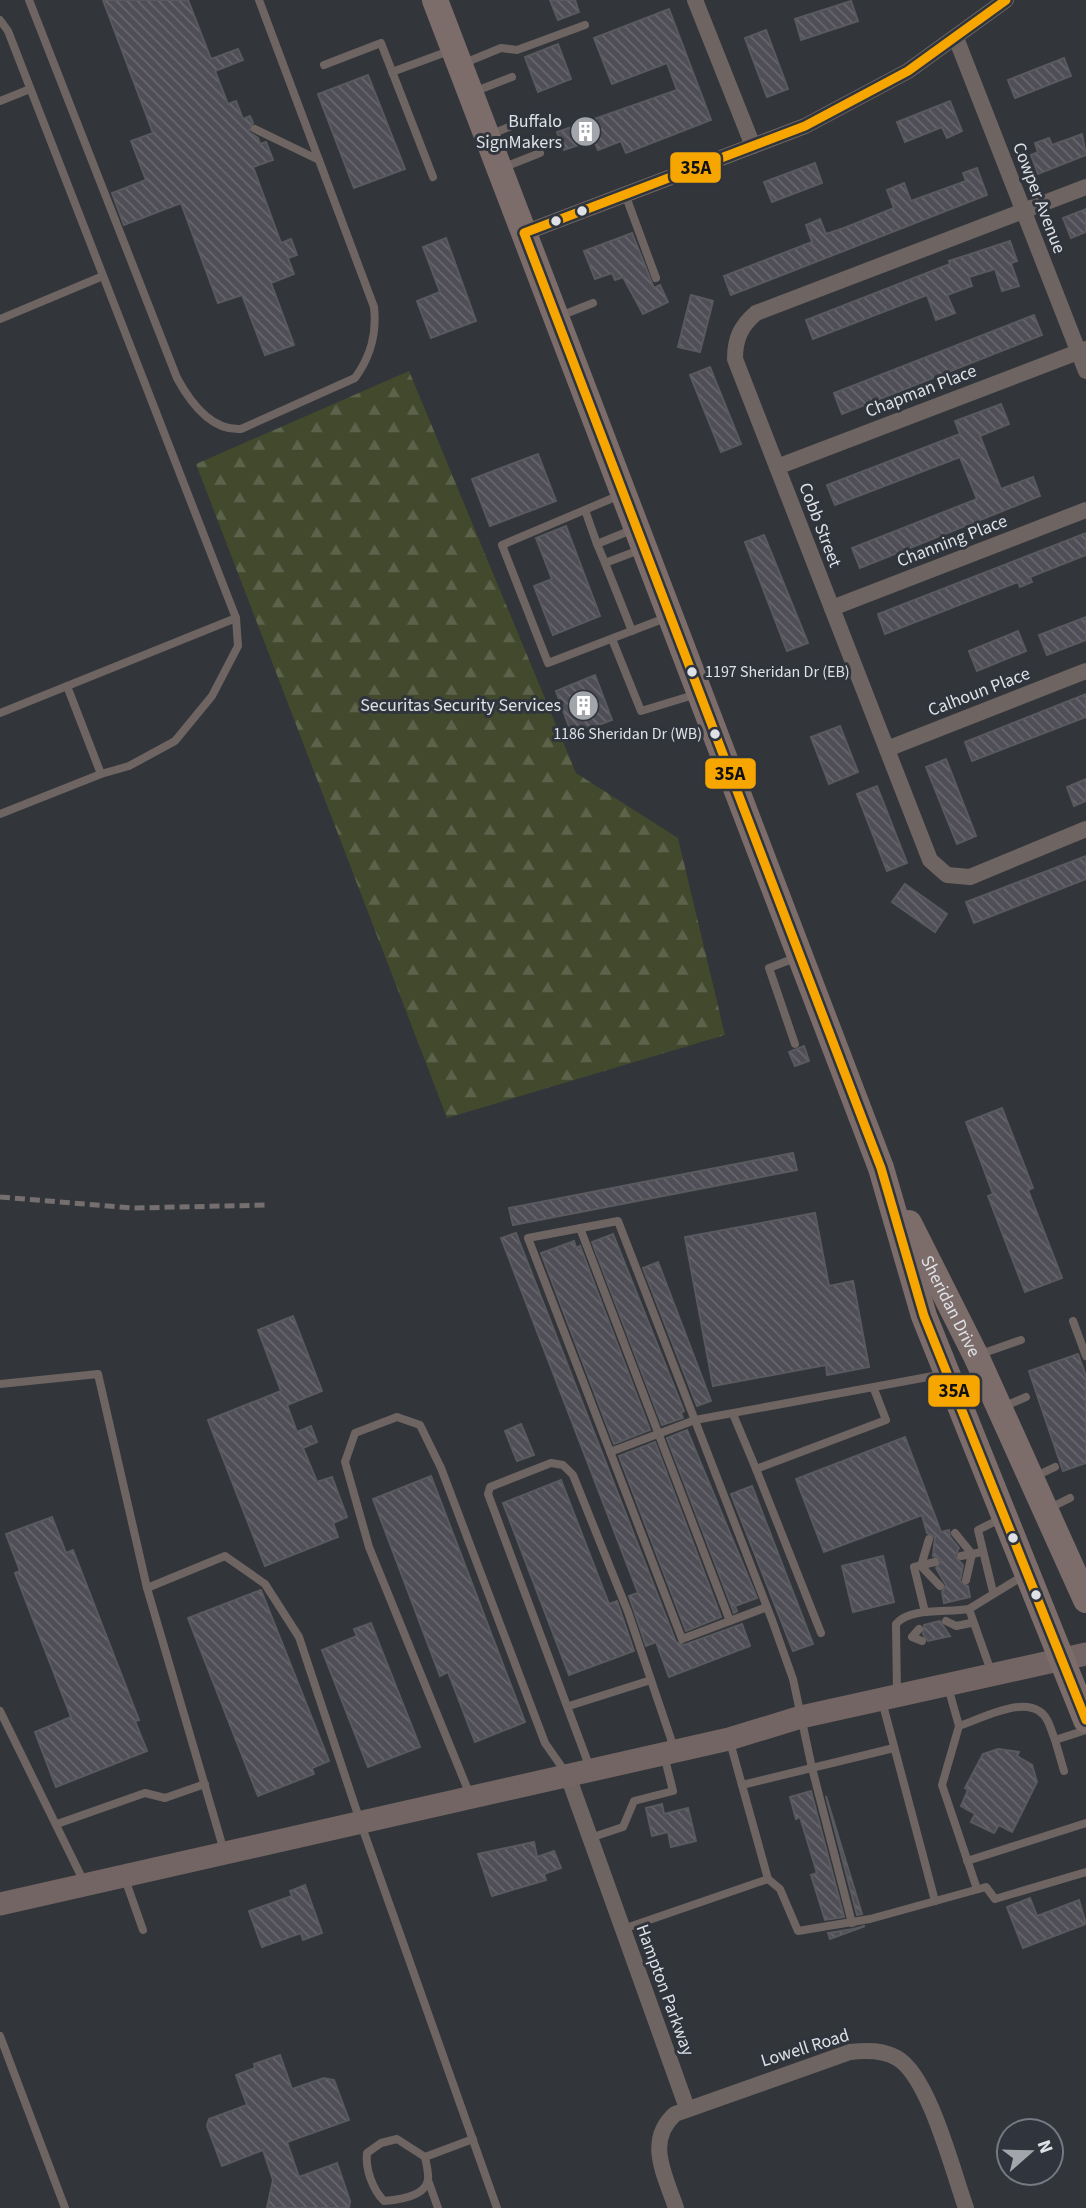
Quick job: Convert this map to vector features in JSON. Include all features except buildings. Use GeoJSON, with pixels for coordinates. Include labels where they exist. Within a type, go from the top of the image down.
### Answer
{"type":"FeatureCollection","features":[{"type":"Feature","properties":{"kind":"main road","name":"Sheridan Drive"},"geometry":{"type":"LineString","coordinates":[[435,0],[881,1168],[923,1315],[1028,1574],[1075,1656],[1086,1720]]}},
{"type":"Feature","properties":{"kind":"main road","name":"Sheridan Drive"},"geometry":{"type":"LineString","coordinates":[[881,1168],[976,1356],[1086,1600]]}},
{"type":"Feature","properties":{"kind":"main road"},"geometry":{"type":"LineString","coordinates":[[0,1904],[730,1739],[801,1717],[1075,1656]]}},
{"type":"Feature","properties":{"kind":"street"},"geometry":{"type":"LineString","coordinates":[[695,0],[753,146]]}},
{"type":"Feature","properties":{"kind":"street"},"geometry":{"type":"LineString","coordinates":[[524,233],[804,127],[857,100],[956,38],[1006,0]]}},
{"type":"Feature","properties":{"kind":"street","name":"Cowper Avenue"},"geometry":{"type":"LineString","coordinates":[[956,38],[1024,212],[1082,350],[1086,371]]}},
{"type":"Feature","properties":{"kind":"street"},"geometry":{"type":"LineString","coordinates":[[1024,212],[1086,187]]}},
{"type":"Feature","properties":{"kind":"street","name":"Cobb Street"},"geometry":{"type":"LineString","coordinates":[[1024,212],[757,313],[746,322],[735,345],[735,359],[930,860],[947,875],[970,877],[1086,829]]}},
{"type":"Feature","properties":{"kind":"street","name":"Chapman Place"},"geometry":{"type":"LineString","coordinates":[[777,467],[1082,350]]}},
{"type":"Feature","properties":{"kind":"street","name":"Channing Place"},"geometry":{"type":"LineString","coordinates":[[832,608],[1086,510]]}},
{"type":"Feature","properties":{"kind":"street","name":"Calhoun Place"},"geometry":{"type":"LineString","coordinates":[[887,749],[1086,671]]}},
{"type":"Feature","properties":{"kind":"street","name":"Hampton Parkway"},"geometry":{"type":"LineString","coordinates":[[568,1776],[687,2108]]}},
{"type":"Feature","properties":{"kind":"street","name":"Lowell Road"},"geometry":{"type":"LineString","coordinates":[[687,2108],[850,2052],[883,2053],[897,2058],[919,2079],[965,2208]]}},
{"type":"Feature","properties":{"kind":"street"},"geometry":{"type":"LineString","coordinates":[[676,2208],[657,2144],[666,2122],[687,2108]]}},
{"type":"Feature","properties":{"kind":"lane"},"geometry":{"type":"LineString","coordinates":[[29,0],[177,378],[190,401],[209,419],[229,430],[241,429],[355,378],[366,363],[377,329],[374,307],[259,0]]}},
{"type":"Feature","properties":{"kind":"lane"},"geometry":{"type":"LineString","coordinates":[[0,20],[8,31],[236,618],[237,646],[212,696],[175,741],[129,766],[0,814]]}},
{"type":"Feature","properties":{"kind":"lane"},"geometry":{"type":"LineString","coordinates":[[393,72],[501,48],[517,50],[584,24]]}},
{"type":"Feature","properties":{"kind":"lane"},"geometry":{"type":"LineString","coordinates":[[324,65],[382,43],[433,177]]}},
{"type":"Feature","properties":{"kind":"lane"},"geometry":{"type":"LineString","coordinates":[[470,93],[512,77]]}},
{"type":"Feature","properties":{"kind":"lane"},"geometry":{"type":"LineString","coordinates":[[0,101],[30,89]]}},
{"type":"Feature","properties":{"kind":"lane"},"geometry":{"type":"LineString","coordinates":[[486,136],[528,119]]}},
{"type":"Feature","properties":{"kind":"lane"},"geometry":{"type":"LineString","coordinates":[[255,129],[319,160]]}},
{"type":"Feature","properties":{"kind":"lane"},"geometry":{"type":"LineString","coordinates":[[499,170],[540,153]]}},
{"type":"Feature","properties":{"kind":"lane"},"geometry":{"type":"LineString","coordinates":[[625,194],[656,278]]}},
{"type":"Feature","properties":{"kind":"lane"},"geometry":{"type":"LineString","coordinates":[[0,319],[103,276]]}},
{"type":"Feature","properties":{"kind":"lane"},"geometry":{"type":"LineString","coordinates":[[556,317],[593,303]]}},
{"type":"Feature","properties":{"kind":"lane"},"geometry":{"type":"LineString","coordinates":[[624,494],[502,545],[548,663],[670,616]]}},
{"type":"Feature","properties":{"kind":"lane"},"geometry":{"type":"LineString","coordinates":[[585,510],[632,631]]}},
{"type":"Feature","properties":{"kind":"lane"},"geometry":{"type":"LineString","coordinates":[[597,544],[641,538]]}},
{"type":"Feature","properties":{"kind":"lane"},"geometry":{"type":"LineString","coordinates":[[606,563],[641,538]]}},
{"type":"Feature","properties":{"kind":"lane"},"geometry":{"type":"LineString","coordinates":[[0,713],[236,618]]}},
{"type":"Feature","properties":{"kind":"lane"},"geometry":{"type":"LineString","coordinates":[[612,639],[641,711],[700,693]]}},
{"type":"Feature","properties":{"kind":"lane"},"geometry":{"type":"LineString","coordinates":[[67,686],[102,774]]}},
{"type":"Feature","properties":{"kind":"lane"},"geometry":{"type":"LineString","coordinates":[[795,1044],[769,968],[800,956]]}},
{"type":"Feature","properties":{"kind":"lane"},"geometry":{"type":"LineString","coordinates":[[766,1607],[682,1639],[528,1238],[618,1221],[695,1420],[766,1607],[793,1679],[812,1768],[852,1923]]}},
{"type":"Feature","properties":{"kind":"lane"},"geometry":{"type":"LineString","coordinates":[[580,1228],[730,1621]]}},
{"type":"Feature","properties":{"kind":"lane"},"geometry":{"type":"LineString","coordinates":[[1073,1321],[1086,1356]]}},
{"type":"Feature","properties":{"kind":"lane"},"geometry":{"type":"LineString","coordinates":[[976,1356],[1021,1340]]}},
{"type":"Feature","properties":{"kind":"lane"},"geometry":{"type":"LineString","coordinates":[[610,1452],[695,1420],[874,1389],[947,1373]]}},
{"type":"Feature","properties":{"kind":"lane"},"geometry":{"type":"LineString","coordinates":[[0,1384],[98,1374],[147,1588],[225,1854]]}},
{"type":"Feature","properties":{"kind":"lane"},"geometry":{"type":"LineString","coordinates":[[756,1469],[886,1420],[874,1389]]}},
{"type":"Feature","properties":{"kind":"lane"},"geometry":{"type":"LineString","coordinates":[[1000,1409],[1026,1397]]}},
{"type":"Feature","properties":{"kind":"lane"},"geometry":{"type":"LineString","coordinates":[[733,1414],[821,1633]]}},
{"type":"Feature","properties":{"kind":"lane"},"geometry":{"type":"LineString","coordinates":[[471,1798],[369,1547],[345,1462],[355,1433],[397,1417],[420,1425],[436,1457],[545,1743],[568,1776]]}},
{"type":"Feature","properties":{"kind":"lane"},"geometry":{"type":"LineString","coordinates":[[590,1838],[623,1827],[634,1801],[674,1791],[670,1752],[651,1680],[628,1612],[573,1475],[563,1465],[551,1463],[490,1487],[488,1494],[591,1770]]}},
{"type":"Feature","properties":{"kind":"lane"},"geometry":{"type":"LineString","coordinates":[[1031,1478],[1055,1467]]}},
{"type":"Feature","properties":{"kind":"lane"},"geometry":{"type":"LineString","coordinates":[[1045,1510],[1070,1497]]}},
{"type":"Feature","properties":{"kind":"lane"},"geometry":{"type":"LineString","coordinates":[[993,1592],[978,1530],[1005,1516]]}},
{"type":"Feature","properties":{"kind":"lane"},"geometry":{"type":"LineString","coordinates":[[955,1533],[972,1554]]}},
{"type":"Feature","properties":{"kind":"lane"},"geometry":{"type":"LineString","coordinates":[[921,1566],[929,1539]]}},
{"type":"Feature","properties":{"kind":"lane"},"geometry":{"type":"LineString","coordinates":[[961,1556],[982,1552]]}},
{"type":"Feature","properties":{"kind":"lane"},"geometry":{"type":"LineString","coordinates":[[966,1580],[972,1554]]}},
{"type":"Feature","properties":{"kind":"lane"},"geometry":{"type":"LineString","coordinates":[[147,1588],[225,1556],[265,1584],[299,1637],[361,1824],[497,2208]]}},
{"type":"Feature","properties":{"kind":"lane"},"geometry":{"type":"LineString","coordinates":[[925,1612],[914,1567],[935,1562]]}},
{"type":"Feature","properties":{"kind":"lane"},"geometry":{"type":"LineString","coordinates":[[921,1566],[940,1586]]}},
{"type":"Feature","properties":{"kind":"lane"},"geometry":{"type":"LineString","coordinates":[[935,1901],[894,1748],[889,1696],[896,1624],[901,1618],[925,1612],[935,1610],[945,1613],[968,1609],[1028,1574]]}},
{"type":"Feature","properties":{"kind":"lane"},"geometry":{"type":"LineString","coordinates":[[968,1609],[992,1674]]}},
{"type":"Feature","properties":{"kind":"lane"},"geometry":{"type":"LineString","coordinates":[[946,1621],[956,1626]]}},
{"type":"Feature","properties":{"kind":"lane"},"geometry":{"type":"LineString","coordinates":[[949,1634],[956,1626],[971,1623]]}},
{"type":"Feature","properties":{"kind":"lane"},"geometry":{"type":"LineString","coordinates":[[895,1642],[912,1637],[919,1629]]}},
{"type":"Feature","properties":{"kind":"lane"},"geometry":{"type":"LineString","coordinates":[[912,1637],[922,1641]]}},
{"type":"Feature","properties":{"kind":"lane"},"geometry":{"type":"LineString","coordinates":[[569,1706],[651,1680]]}},
{"type":"Feature","properties":{"kind":"lane"},"geometry":{"type":"LineString","coordinates":[[947,1684],[959,1726],[942,1785],[977,1889]]}},
{"type":"Feature","properties":{"kind":"lane"},"geometry":{"type":"LineString","coordinates":[[959,1726],[1024,1707],[1040,1711],[1048,1721],[1064,1771]]}},
{"type":"Feature","properties":{"kind":"lane"},"geometry":{"type":"LineString","coordinates":[[0,1711],[85,1885]]}},
{"type":"Feature","properties":{"kind":"lane"},"geometry":{"type":"LineString","coordinates":[[1055,1740],[1086,1730]]}},
{"type":"Feature","properties":{"kind":"lane"},"geometry":{"type":"LineString","coordinates":[[730,1739],[768,1879],[780,1889],[798,1931],[852,1923],[986,1887],[995,1899],[1085,1875]]}},
{"type":"Feature","properties":{"kind":"lane"},"geometry":{"type":"LineString","coordinates":[[742,1785],[894,1748]]}},
{"type":"Feature","properties":{"kind":"lane"},"geometry":{"type":"LineString","coordinates":[[57,1824],[145,1793],[165,1798],[205,1784]]}},
{"type":"Feature","properties":{"kind":"lane"},"geometry":{"type":"LineString","coordinates":[[967,1861],[1086,1823]]}},
{"type":"Feature","properties":{"kind":"lane"},"geometry":{"type":"LineString","coordinates":[[124,1877],[143,1930]]}},
{"type":"Feature","properties":{"kind":"lane"},"geometry":{"type":"LineString","coordinates":[[623,1929],[768,1879]]}},
{"type":"Feature","properties":{"kind":"lane"},"geometry":{"type":"LineString","coordinates":[[0,2036],[65,2208]]}},
{"type":"Feature","properties":{"kind":"lane"},"geometry":{"type":"LineString","coordinates":[[428,2180],[423,2189],[412,2195],[384,2201],[377,2194],[366,2163],[367,2153],[381,2143],[397,2139],[425,2157],[428,2180],[438,2208]]}},
{"type":"Feature","properties":{"kind":"lane"},"geometry":{"type":"LineString","coordinates":[[425,2157],[472,2139]]}},
{"type":"Feature","properties":{"kind":"green space"},"geometry":{"type":"Polygon","coordinates":[[[409,371],[576,773],[678,838],[725,1035],[447,1118],[196,464],[409,371]]]}},
{"type":"Feature","properties":{"kind":"railway"},"geometry":{"type":"LineString","coordinates":[[0,1197],[133,1208],[268,1205]]}},
{"type":"Feature","properties":{"kind":"transit line","name":"35A"},"geometry":{"type":"LineString","coordinates":[[1006,0],[908,71],[805,126],[524,233],[881,1168],[924,1316],[1086,1720]]}},
{"type":"Feature","properties":{"kind":"place","name":"Buffalo SignMakers"},"geometry":{"type":"Point","coordinates":[585,131]}},
{"type":"Feature","properties":{"kind":"place","name":"1197 Sheridan Dr (EB)"},"geometry":{"type":"Point","coordinates":[692,672]}},
{"type":"Feature","properties":{"kind":"place","name":"Securitas Security Services"},"geometry":{"type":"Point","coordinates":[584,705]}},
{"type":"Feature","properties":{"kind":"place","name":"1186 Sheridan Dr (WB)"},"geometry":{"type":"Point","coordinates":[715,734]}}]}
